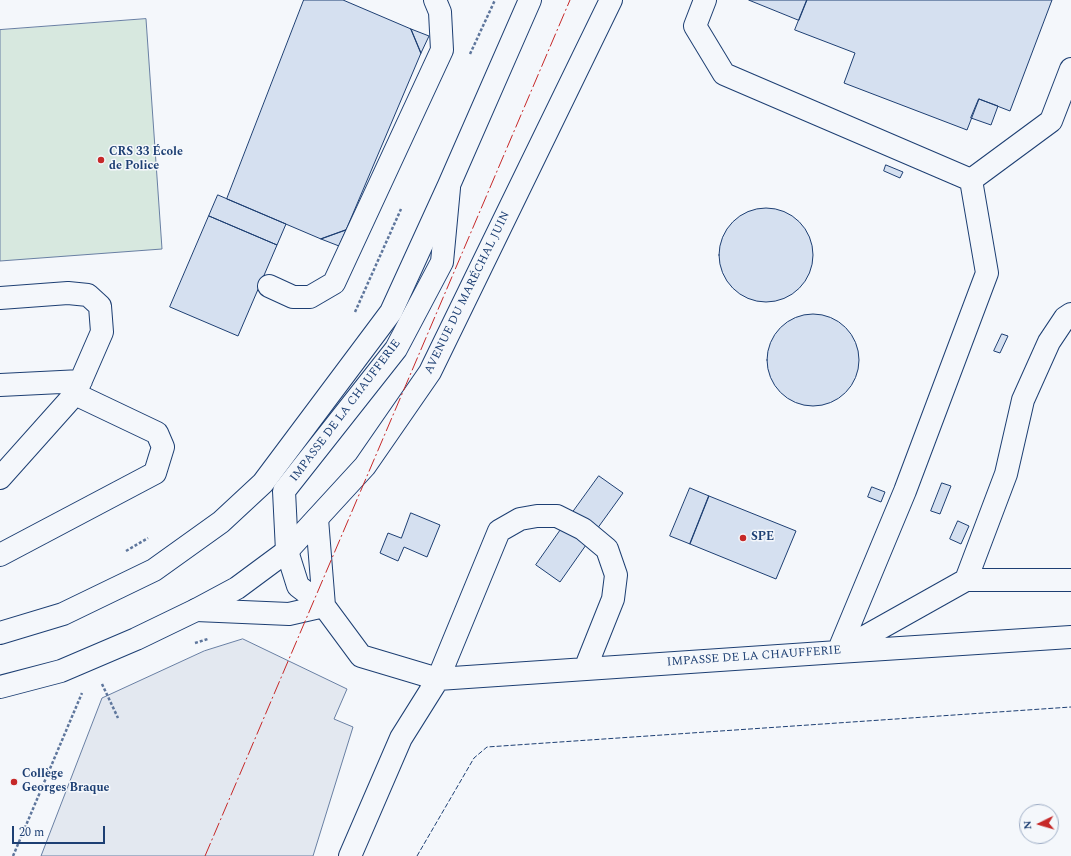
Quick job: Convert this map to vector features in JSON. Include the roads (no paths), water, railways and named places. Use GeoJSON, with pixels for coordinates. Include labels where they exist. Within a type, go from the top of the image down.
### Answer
{"type":"FeatureCollection","features":[{"type":"Feature","properties":{"kind":"street"},"geometry":{"type":"LineString","coordinates":[[269,286],[292,297],[310,297],[334,283],[442,50],[440,12],[435,0]]}},
{"type":"Feature","properties":{"kind":"street"},"geometry":{"type":"LineString","coordinates":[[0,633],[63,614],[154,570],[221,522],[263,483],[391,312],[449,185],[530,0]]}},
{"type":"Feature","properties":{"kind":"street","name":"AVENUE DU MARÉCHAL JUIN"},"geometry":{"type":"LineString","coordinates":[[0,687],[61,671],[136,639],[237,588],[287,551],[365,466],[430,372],[611,0]]}},
{"type":"Feature","properties":{"kind":"street"},"geometry":{"type":"LineString","coordinates":[[705,0],[695,26],[724,74],[971,180]]}},
{"type":"Feature","properties":{"kind":"street"},"geometry":{"type":"LineString","coordinates":[[971,180],[1051,121],[1067,89],[1071,69]]}},
{"type":"Feature","properties":{"kind":"street"},"geometry":{"type":"LineString","coordinates":[[838,652],[905,491],[987,273],[971,180]]}},
{"type":"Feature","properties":{"kind":"street","name":"IMPASSE DE LA CHAUFFERIE"},"geometry":{"type":"LineString","coordinates":[[449,185],[442,262],[396,348],[284,491],[287,551],[298,586],[324,606],[361,656],[438,679],[1071,637]]}},
{"type":"Feature","properties":{"kind":"street"},"geometry":{"type":"LineString","coordinates":[[0,298],[68,293],[88,295],[100,306],[102,332],[78,387],[0,478]]}},
{"type":"Feature","properties":{"kind":"street"},"geometry":{"type":"LineString","coordinates":[[966,580],[1006,474],[1023,400],[1049,342],[1065,318],[1071,314]]}},
{"type":"Feature","properties":{"kind":"street"},"geometry":{"type":"LineString","coordinates":[[0,385],[78,387],[157,433],[162,447],[155,473],[0,555]]}},
{"type":"Feature","properties":{"kind":"street"},"geometry":{"type":"LineString","coordinates":[[350,856],[401,738],[438,679],[500,532],[520,519],[537,516],[557,516],[583,529],[607,549],[616,575],[613,599],[585,669]]}},
{"type":"Feature","properties":{"kind":"street"},"geometry":{"type":"LineString","coordinates":[[196,610],[289,614],[324,606],[317,519]]}},
{"type":"Feature","properties":{"kind":"street"},"geometry":{"type":"LineString","coordinates":[[838,652],[966,580],[1071,580]]}},
{"type":"Feature","properties":{"kind":"place","name":"CRS 33 École de Police"},"geometry":{"type":"Point","coordinates":[101,160]}},
{"type":"Feature","properties":{"kind":"place","name":"SPE"},"geometry":{"type":"Point","coordinates":[743,538]}},
{"type":"Feature","properties":{"kind":"place","name":"Collège Georges Braque"},"geometry":{"type":"Point","coordinates":[14,782]}}]}
